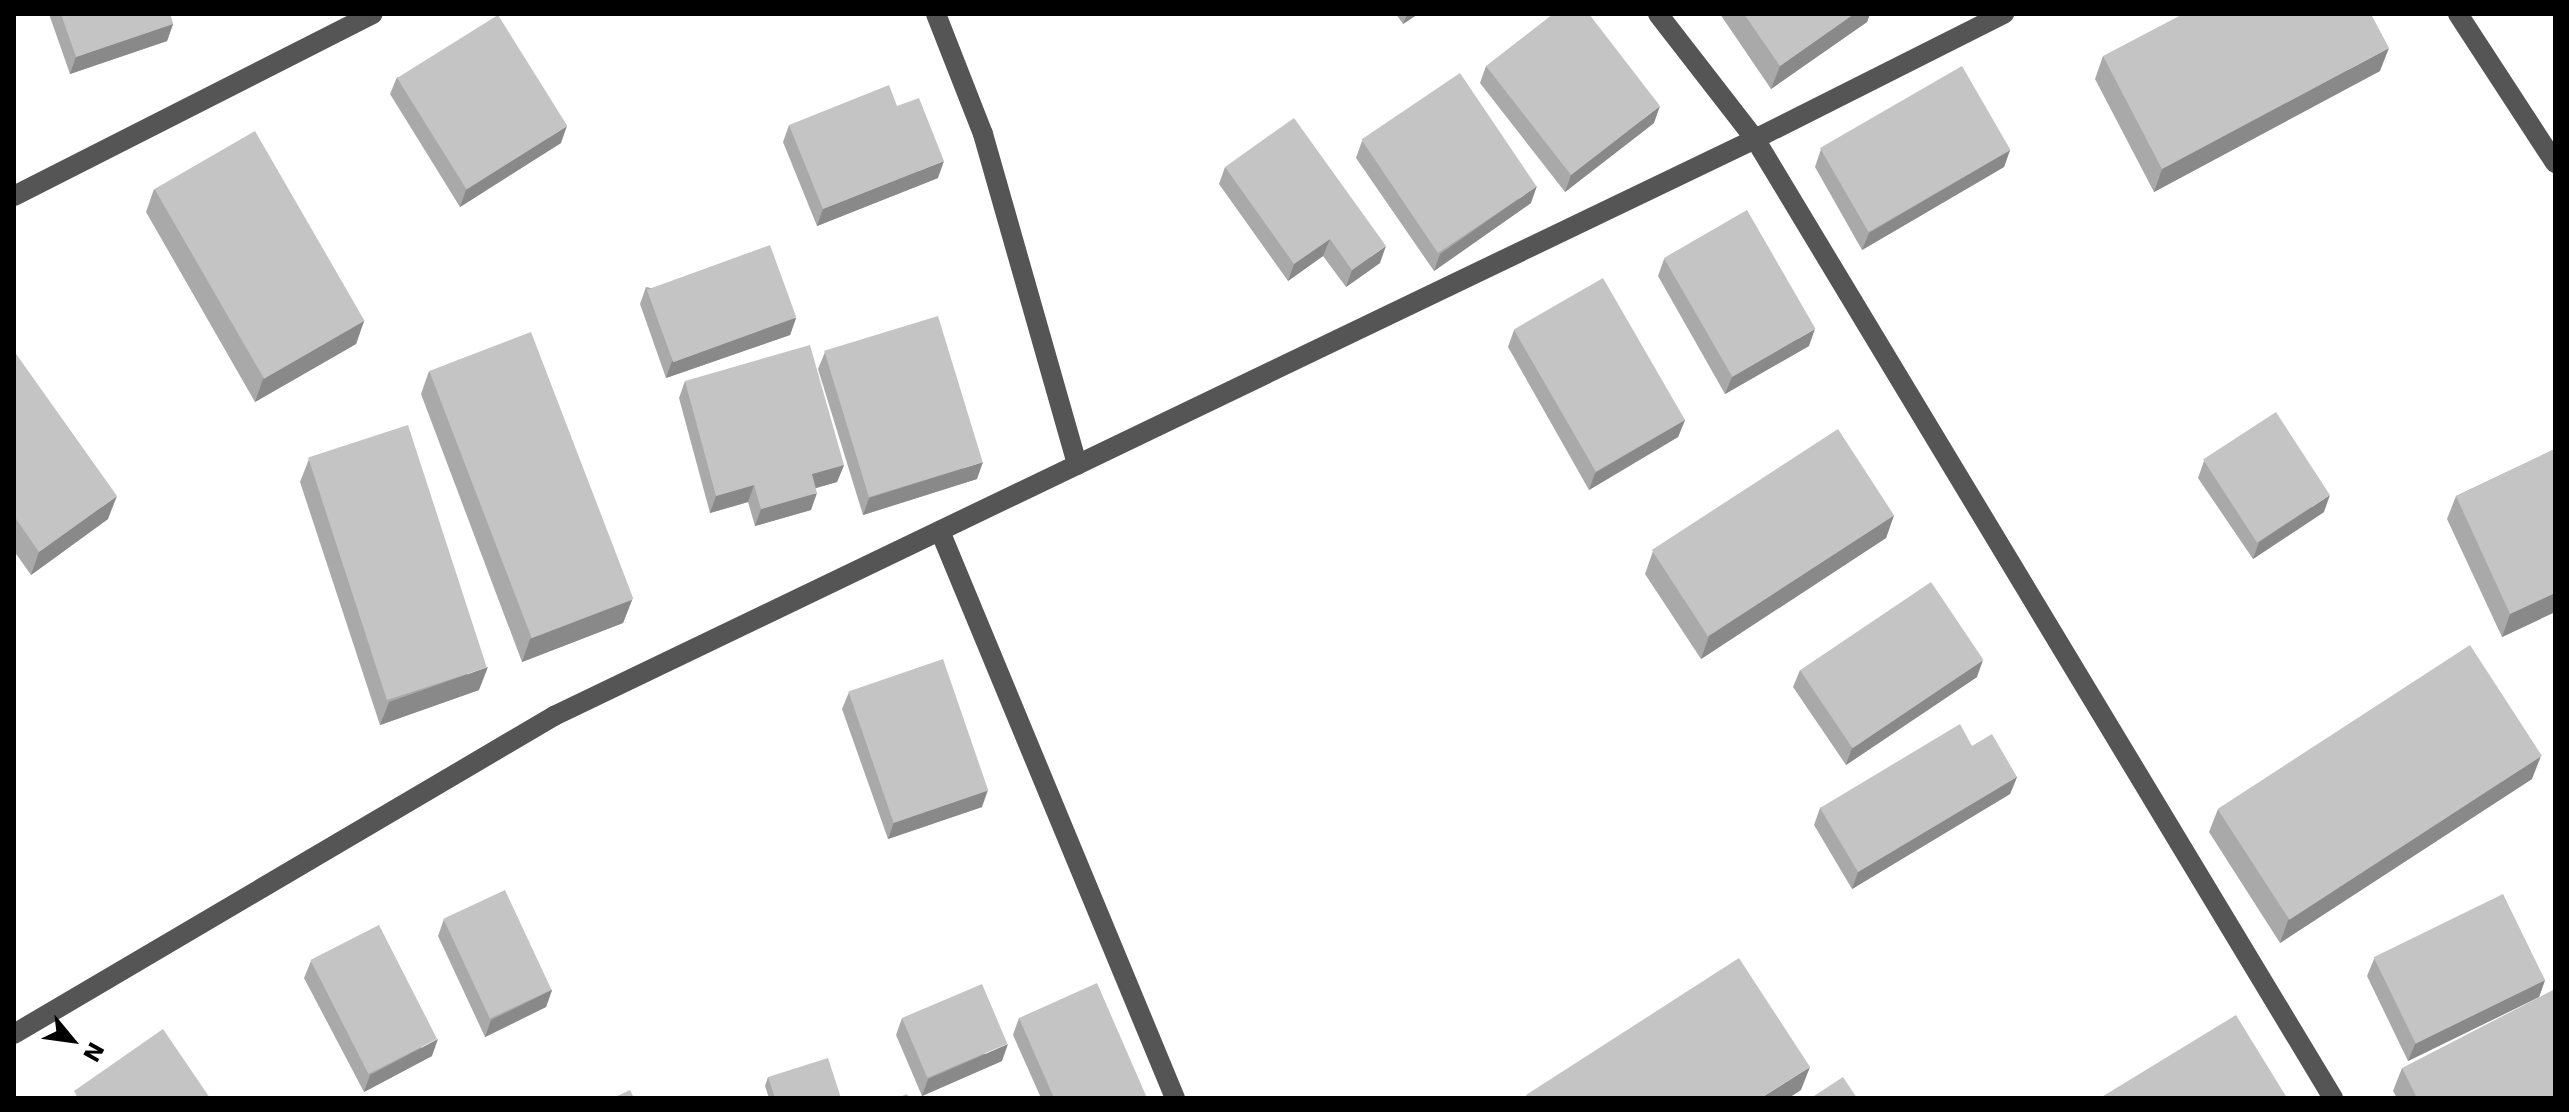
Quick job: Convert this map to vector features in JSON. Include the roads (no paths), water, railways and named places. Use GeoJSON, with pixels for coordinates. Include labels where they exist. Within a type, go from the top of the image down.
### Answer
{"type":"FeatureCollection","features":[{"type":"Feature","properties":{"kind":"street"},"geometry":{"type":"LineString","coordinates":[[14,196],[373,14]]}},
{"type":"Feature","properties":{"kind":"street"},"geometry":{"type":"LineString","coordinates":[[936,14],[983,134],[1077,465]]}},
{"type":"Feature","properties":{"kind":"street"},"geometry":{"type":"LineString","coordinates":[[1658,14],[1755,139],[2333,1098]]}},
{"type":"Feature","properties":{"kind":"street"},"geometry":{"type":"LineString","coordinates":[[14,1034],[554,716],[1755,139],[2004,14]]}},
{"type":"Feature","properties":{"kind":"street"},"geometry":{"type":"LineString","coordinates":[[2458,14],[2555,163]]}},
{"type":"Feature","properties":{"kind":"street"},"geometry":{"type":"LineString","coordinates":[[940,531],[1175,1098]]}}]}
